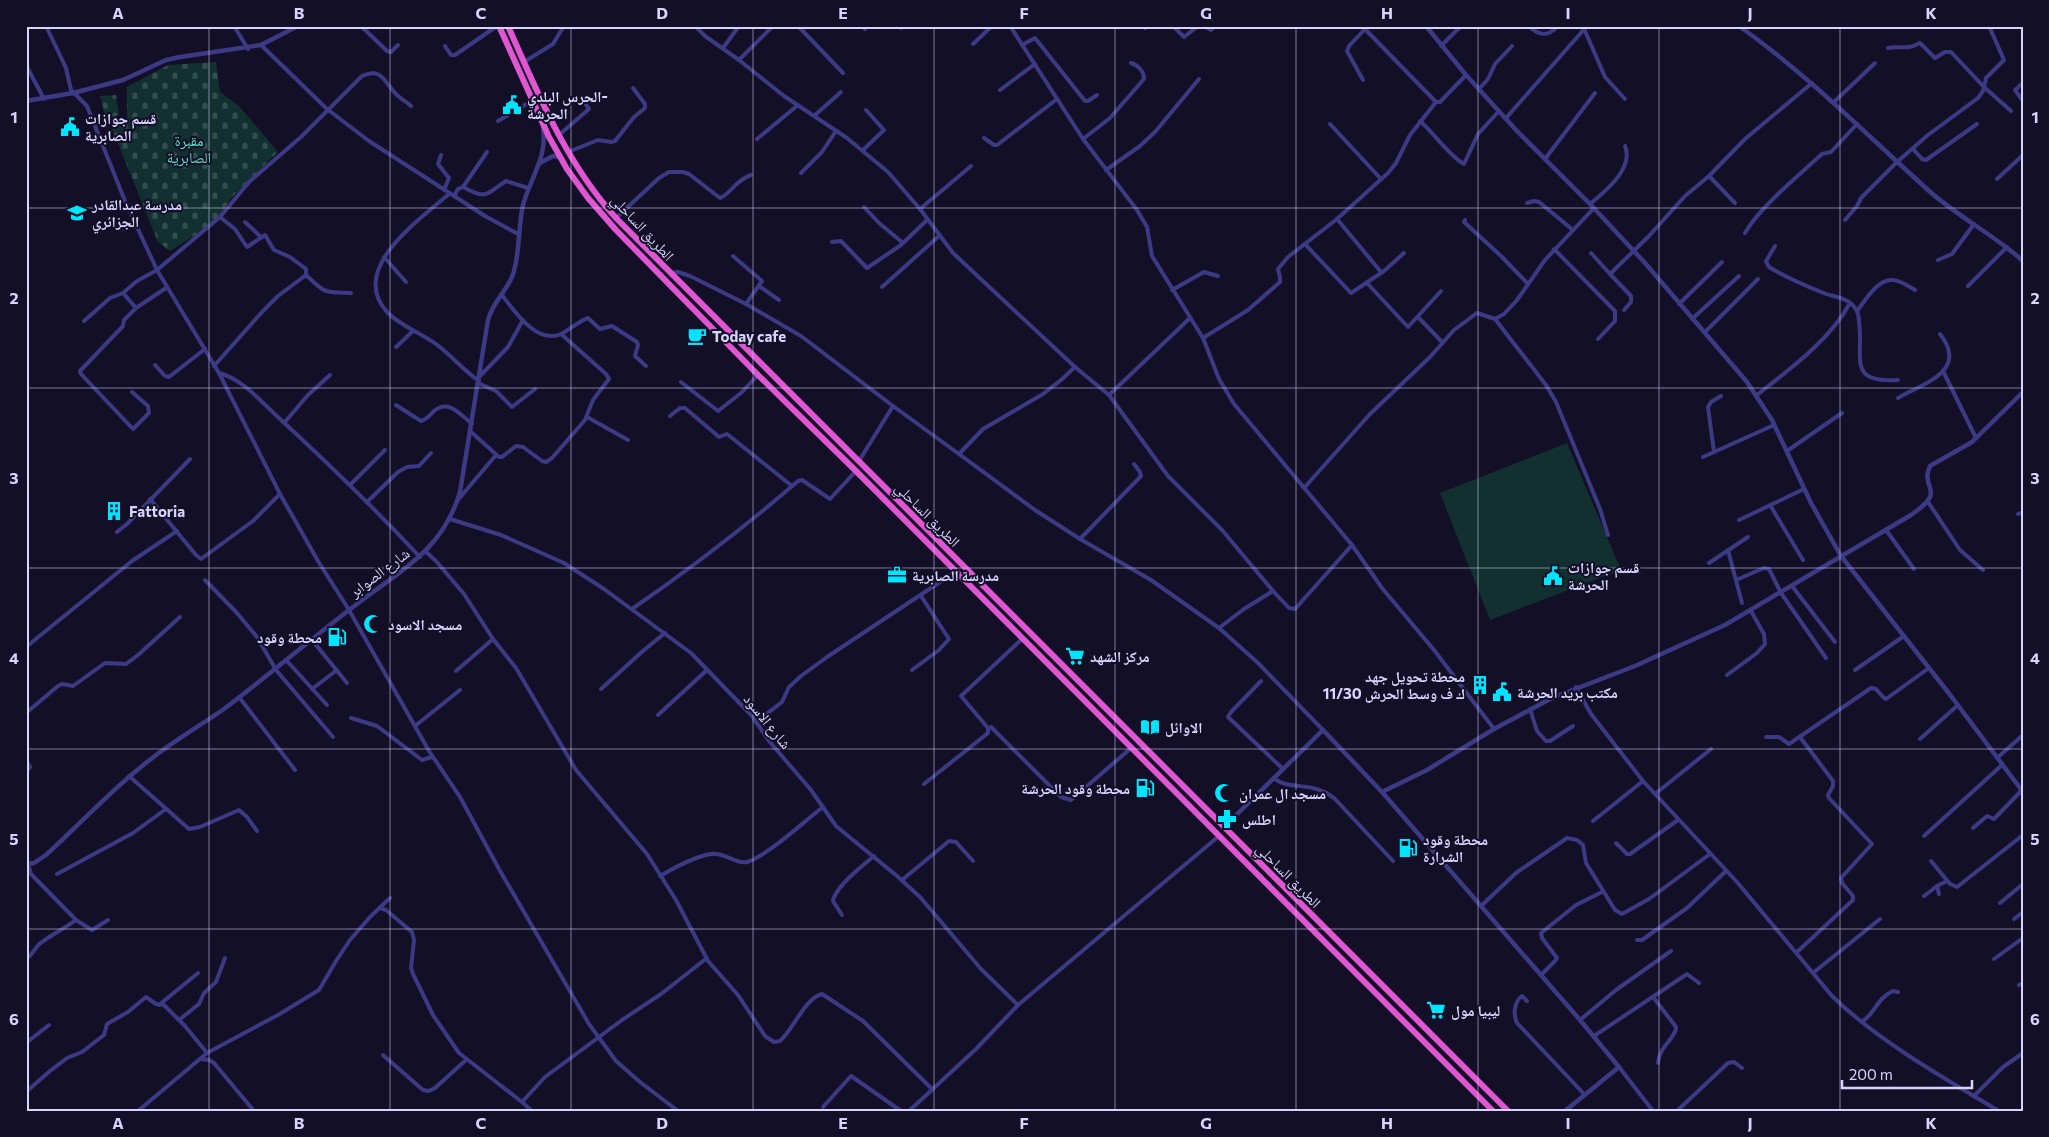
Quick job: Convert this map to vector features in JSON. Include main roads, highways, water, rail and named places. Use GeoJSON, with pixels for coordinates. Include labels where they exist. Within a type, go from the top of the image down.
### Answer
{"type":"FeatureCollection","features":[{"type":"Feature","properties":{"kind":"highway","name":"الطريق الساحلي"},"geometry":{"type":"LineString","coordinates":[[498,26],[560,157],[576,182],[616,230],[758,375],[856,471],[1493,1111]]}},
{"type":"Feature","properties":{"kind":"highway","name":"الطريق الساحلي"},"geometry":{"type":"LineString","coordinates":[[508,26],[568,152],[591,187],[616,218],[1508,1111]]}},
{"type":"Feature","properties":{"kind":"highway"},"geometry":{"type":"LineString","coordinates":[[710,326],[716,319]]}},
{"type":"Feature","properties":{"kind":"highway"},"geometry":{"type":"LineString","coordinates":[[1043,659],[1049,653]]}},
{"type":"Feature","properties":{"kind":"place","name":"الحرس البلدي- الحرشة"},"geometry":{"type":"Point","coordinates":[512,105]}},
{"type":"Feature","properties":{"kind":"place","name":"قسم جوازات الصابرية"},"geometry":{"type":"Point","coordinates":[70,127]}},
{"type":"Feature","properties":{"kind":"place","name":"مدرسة عبدالقادر الجزائري"},"geometry":{"type":"Point","coordinates":[77,213]}},
{"type":"Feature","properties":{"kind":"place","name":"Today cafe"},"geometry":{"type":"Point","coordinates":[697,336]}},
{"type":"Feature","properties":{"kind":"place","name":"Fattoria"},"geometry":{"type":"Point","coordinates":[114,511]}},
{"type":"Feature","properties":{"kind":"place","name":"مدرسة الصابرية"},"geometry":{"type":"Point","coordinates":[897,575]}},
{"type":"Feature","properties":{"kind":"place","name":"قسم جوازات الحرشة"},"geometry":{"type":"Point","coordinates":[1553,576]}},
{"type":"Feature","properties":{"kind":"place","name":"مسجد الاسود"},"geometry":{"type":"Point","coordinates":[373,624]}},
{"type":"Feature","properties":{"kind":"place","name":"محطة وقود"},"geometry":{"type":"Point","coordinates":[337,637]}},
{"type":"Feature","properties":{"kind":"place","name":"مركز الشهد"},"geometry":{"type":"Point","coordinates":[1075,656]}},
{"type":"Feature","properties":{"kind":"place","name":"محطة تحويل جهد 11/30 ك ف وسط الحرش"},"geometry":{"type":"Point","coordinates":[1480,685]}},
{"type":"Feature","properties":{"kind":"place","name":"مكتب بريد الحرشة"},"geometry":{"type":"Point","coordinates":[1502,692]}},
{"type":"Feature","properties":{"kind":"place","name":"الاوائل"},"geometry":{"type":"Point","coordinates":[1150,727]}},
{"type":"Feature","properties":{"kind":"place","name":"محطة وقود الحرشة"},"geometry":{"type":"Point","coordinates":[1145,788]}},
{"type":"Feature","properties":{"kind":"place","name":"مسجد ال عمران"},"geometry":{"type":"Point","coordinates":[1224,793]}},
{"type":"Feature","properties":{"kind":"place","name":"اطلس"},"geometry":{"type":"Point","coordinates":[1227,819]}},
{"type":"Feature","properties":{"kind":"place","name":"محطة وقود الشرارة"},"geometry":{"type":"Point","coordinates":[1408,848]}},
{"type":"Feature","properties":{"kind":"place","name":"ليبيا مول"},"geometry":{"type":"Point","coordinates":[1436,1010]}},
{"type":"Feature","properties":{"kind":"park label","name":"مقبرة الصابرية"},"geometry":{"type":"Point","coordinates":[189,148]}}]}
